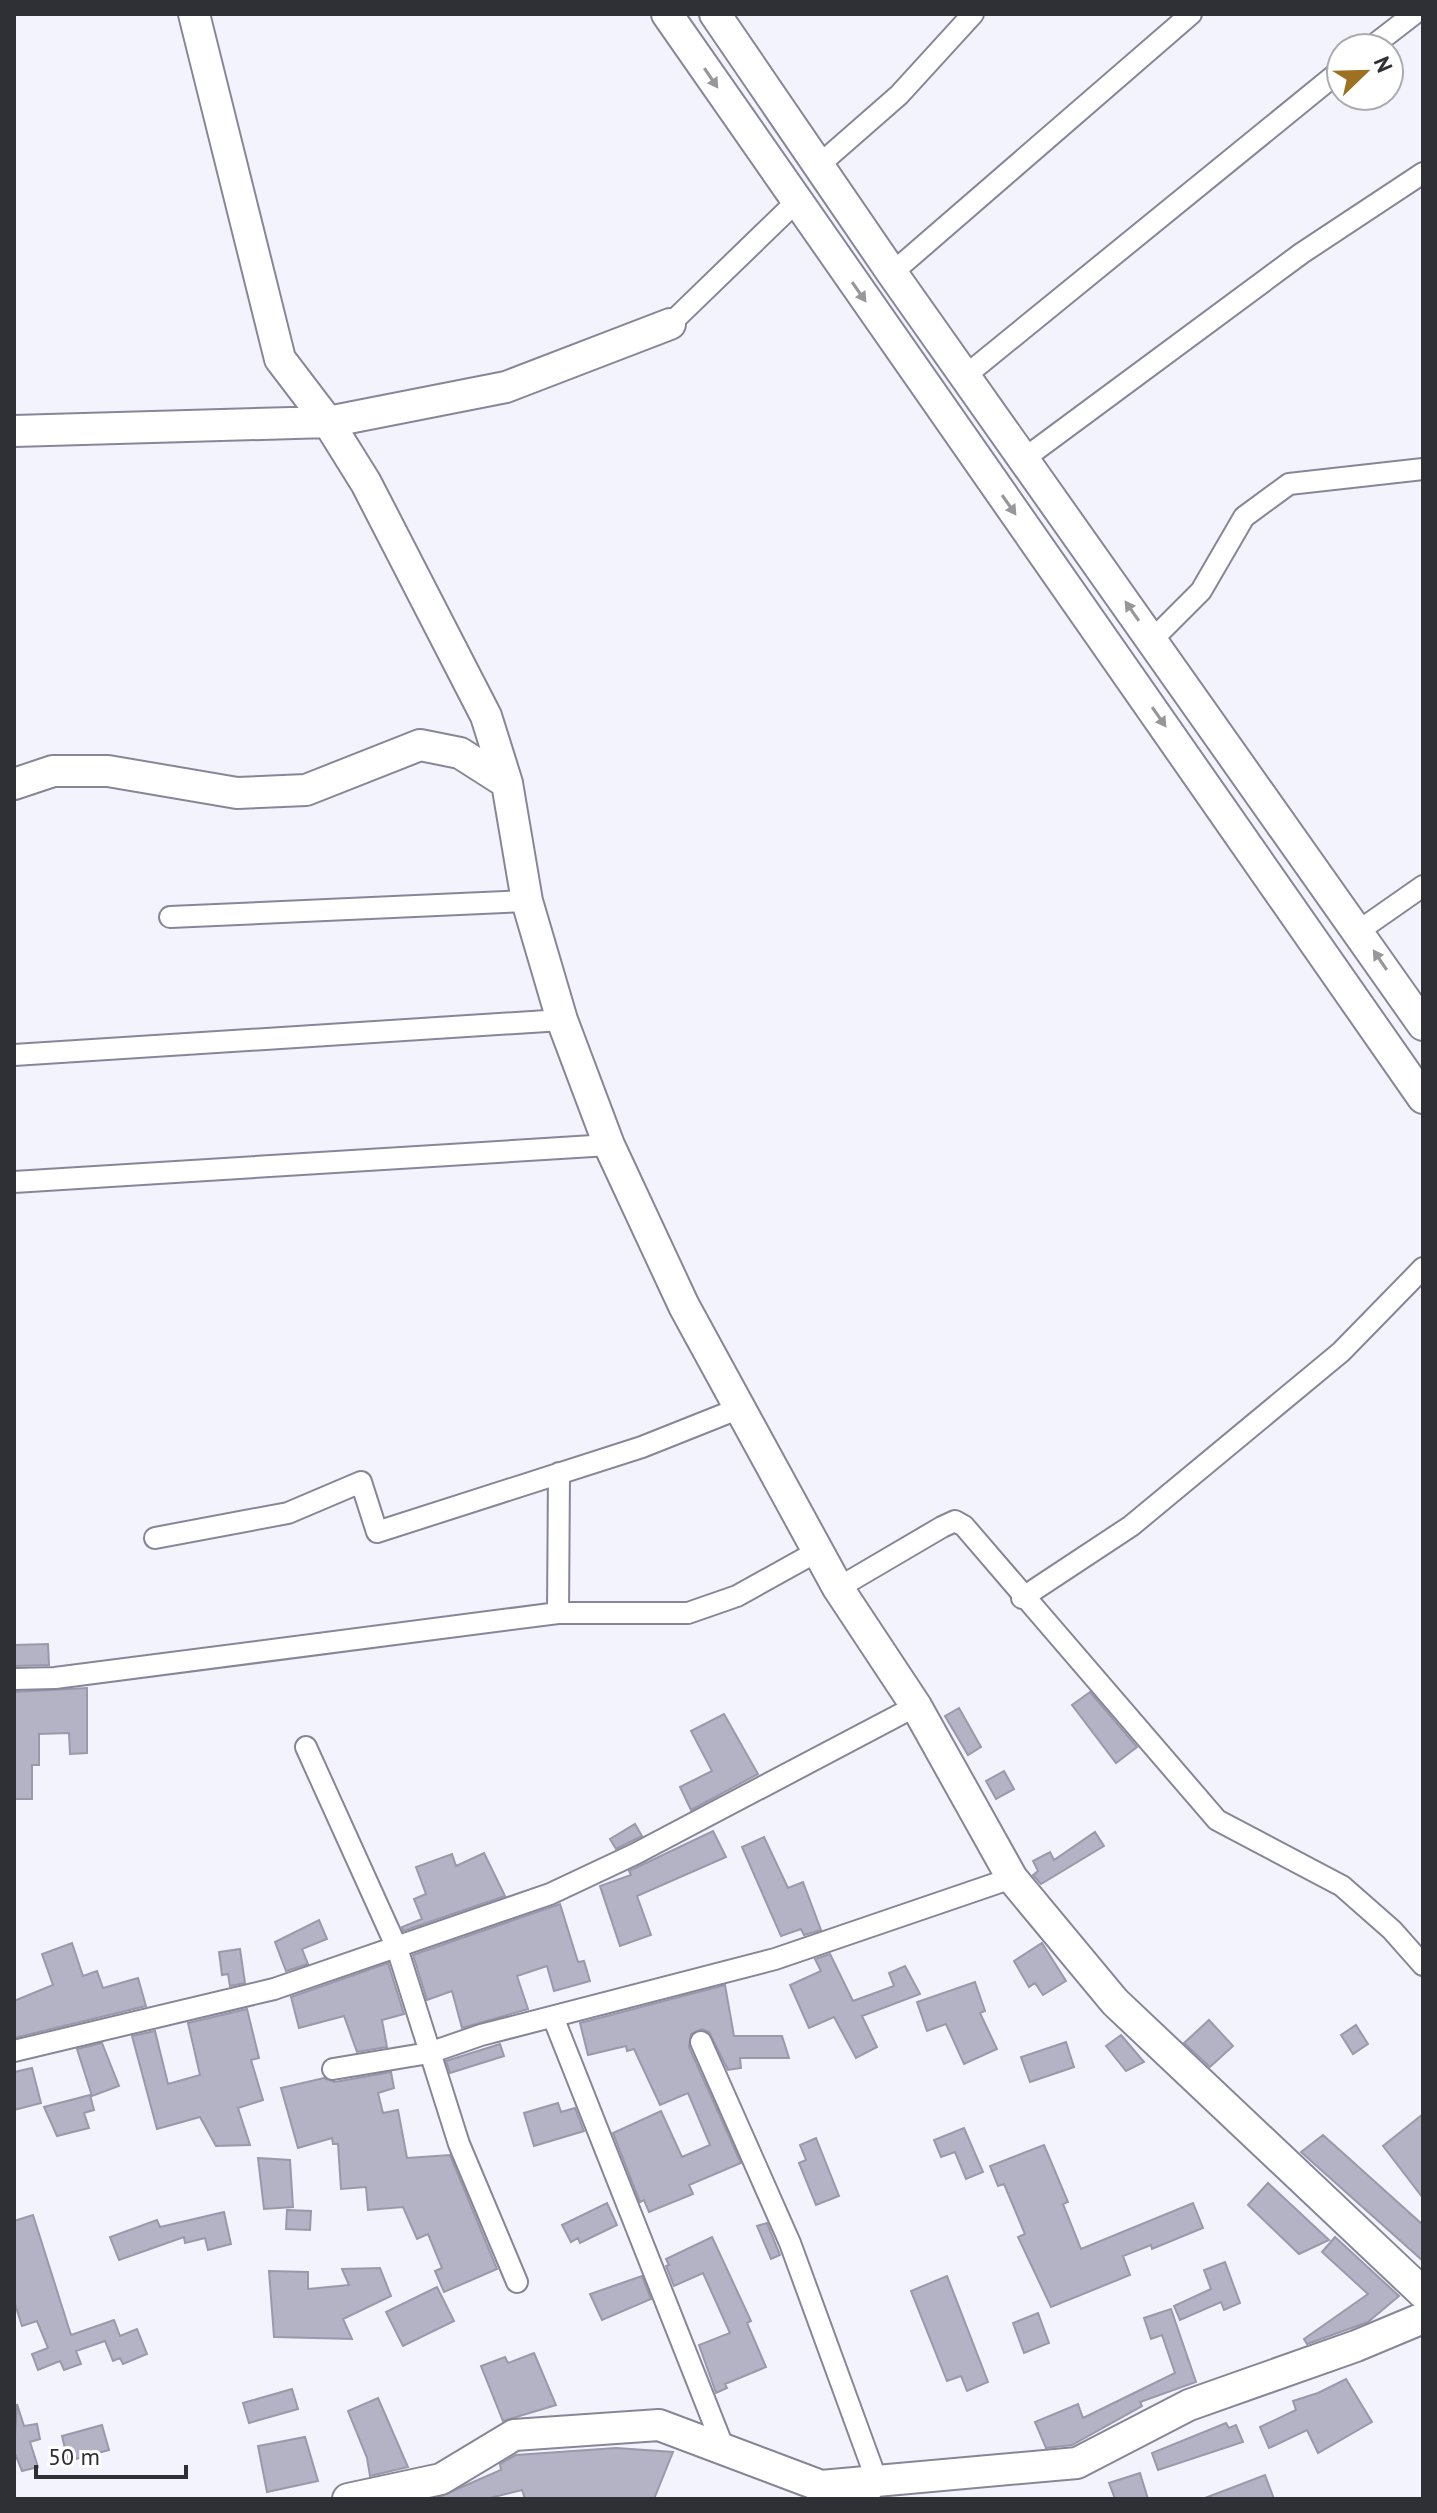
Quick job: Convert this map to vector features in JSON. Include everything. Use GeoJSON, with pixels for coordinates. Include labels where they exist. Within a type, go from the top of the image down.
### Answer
{"type":"FeatureCollection","features":[{"type":"Feature","properties":{"kind":"street"},"geometry":{"type":"LineString","coordinates":[[194,14],[280,359],[328,422],[366,483],[486,716],[507,783],[527,901],[562,1020],[609,1145],[684,1306],[838,1588],[916,1706],[1012,1878],[1115,2002],[1423,2293]]}},
{"type":"Feature","properties":{"kind":"street"},"geometry":{"type":"LineString","coordinates":[[667,14],[1423,1098]]}},
{"type":"Feature","properties":{"kind":"street"},"geometry":{"type":"LineString","coordinates":[[715,14],[892,273],[1360,930],[1423,1025]]}},
{"type":"Feature","properties":{"kind":"street"},"geometry":{"type":"LineString","coordinates":[[819,165],[899,95],[973,14]]}},
{"type":"Feature","properties":{"kind":"street"},"geometry":{"type":"LineString","coordinates":[[892,273],[1191,14]]}},
{"type":"Feature","properties":{"kind":"street"},"geometry":{"type":"LineString","coordinates":[[1391,32],[1414,14]]}},
{"type":"Feature","properties":{"kind":"street"},"geometry":{"type":"LineString","coordinates":[[965,376],[1325,83]]}},
{"type":"Feature","properties":{"kind":"street"},"geometry":{"type":"LineString","coordinates":[[1025,458],[1302,253],[1423,173]]}},
{"type":"Feature","properties":{"kind":"street"},"geometry":{"type":"LineString","coordinates":[[14,431],[328,422],[506,387],[670,324],[796,202]]}},
{"type":"Feature","properties":{"kind":"street"},"geometry":{"type":"LineString","coordinates":[[1152,640],[1201,591],[1244,517],[1289,484],[1423,469]]}},
{"type":"Feature","properties":{"kind":"street"},"geometry":{"type":"LineString","coordinates":[[14,784],[53,771],[108,771],[237,793],[306,790],[420,745],[460,753],[507,783]]}},
{"type":"Feature","properties":{"kind":"street"},"geometry":{"type":"LineString","coordinates":[[1360,930],[1423,886]]}},
{"type":"Feature","properties":{"kind":"street"},"geometry":{"type":"LineString","coordinates":[[170,917],[527,901]]}},
{"type":"Feature","properties":{"kind":"street"},"geometry":{"type":"LineString","coordinates":[[14,1055],[562,1020]]}},
{"type":"Feature","properties":{"kind":"street"},"geometry":{"type":"LineString","coordinates":[[14,1182],[609,1145]]}},
{"type":"Feature","properties":{"kind":"street"},"geometry":{"type":"LineString","coordinates":[[1022,1598],[1154,1507],[1341,1352],[1423,1268]]}},
{"type":"Feature","properties":{"kind":"street"},"geometry":{"type":"LineString","coordinates":[[155,1538],[288,1513],[361,1482],[377,1532],[559,1473],[740,1408]]}},
{"type":"Feature","properties":{"kind":"street"},"geometry":{"type":"LineString","coordinates":[[558,1613],[559,1473]]}},
{"type":"Feature","properties":{"kind":"street"},"geometry":{"type":"LineString","coordinates":[[838,1588],[955,1521],[964,1526],[1022,1598],[1217,1820],[1342,1886],[1392,1930],[1423,1965]]}},
{"type":"Feature","properties":{"kind":"street"},"geometry":{"type":"LineString","coordinates":[[14,1679],[55,1678],[558,1613],[688,1613],[737,1596],[818,1551]]}},
{"type":"Feature","properties":{"kind":"street"},"geometry":{"type":"LineString","coordinates":[[14,2051],[274,1989],[564,1887],[635,1854],[916,1706]]}},
{"type":"Feature","properties":{"kind":"street"},"geometry":{"type":"LineString","coordinates":[[306,1747],[397,1948],[459,2144],[517,2282]]}},
{"type":"Feature","properties":{"kind":"street"},"geometry":{"type":"LineString","coordinates":[[333,2069],[429,2053],[775,1959],[1012,1878]]}},
{"type":"Feature","properties":{"kind":"street"},"geometry":{"type":"LineString","coordinates":[[553,2017],[724,2449]]}},
{"type":"Feature","properties":{"kind":"street"},"geometry":{"type":"LineString","coordinates":[[701,2042],[790,2243],[872,2490]]}},
{"type":"Feature","properties":{"kind":"street"},"geometry":{"type":"LineString","coordinates":[[348,2499],[441,2479],[514,2435],[659,2425],[821,2486],[872,2490],[1077,2463],[1189,2405],[1356,2346],[1423,2318]]}},
{"type":"Feature","properties":{"kind":"building"},"geometry":{"type":"Polygon","coordinates":[[[48,1644],[49,1665],[14,1666],[14,1645],[48,1644]]]}},
{"type":"Feature","properties":{"kind":"building"},"geometry":{"type":"Polygon","coordinates":[[[87,1688],[87,1753],[70,1754],[69,1733],[39,1734],[39,1765],[32,1765],[32,1799],[14,1799],[14,1692],[87,1688]]]}},
{"type":"Feature","properties":{"kind":"building"},"geometry":{"type":"Polygon","coordinates":[[[1090,1692],[1137,1747],[1116,1763],[1072,1705],[1090,1692]]]}},
{"type":"Feature","properties":{"kind":"building"},"geometry":{"type":"Polygon","coordinates":[[[959,1708],[981,1747],[968,1755],[945,1716],[959,1708]]]}},
{"type":"Feature","properties":{"kind":"building"},"geometry":{"type":"Polygon","coordinates":[[[724,1714],[758,1774],[691,1810],[680,1787],[712,1771],[691,1731],[724,1714]]]}},
{"type":"Feature","properties":{"kind":"building"},"geometry":{"type":"Polygon","coordinates":[[[1004,1771],[1014,1789],[996,1799],[986,1781],[1004,1771]]]}},
{"type":"Feature","properties":{"kind":"building"},"geometry":{"type":"Polygon","coordinates":[[[635,1824],[642,1836],[616,1849],[610,1839],[635,1824]]]}},
{"type":"Feature","properties":{"kind":"building"},"geometry":{"type":"Polygon","coordinates":[[[713,1831],[726,1857],[637,1896],[651,1935],[620,1946],[600,1886],[631,1875],[629,1871],[713,1831]]]}},
{"type":"Feature","properties":{"kind":"building"},"geometry":{"type":"Polygon","coordinates":[[[1095,1832],[1104,1846],[1041,1884],[1033,1875],[1038,1871],[1033,1861],[1050,1852],[1054,1860],[1095,1832]]]}},
{"type":"Feature","properties":{"kind":"building"},"geometry":{"type":"Polygon","coordinates":[[[764,1837],[788,1888],[803,1882],[821,1930],[804,1935],[801,1929],[781,1936],[742,1847],[764,1837]]]}},
{"type":"Feature","properties":{"kind":"building"},"geometry":{"type":"Polygon","coordinates":[[[484,1853],[505,1896],[403,1931],[402,1927],[422,1919],[414,1899],[426,1894],[416,1867],[452,1854],[456,1866],[484,1853]]]}},
{"type":"Feature","properties":{"kind":"building"},"geometry":{"type":"Polygon","coordinates":[[[560,1904],[578,1962],[584,1961],[590,1981],[554,1991],[547,1966],[517,1976],[528,2009],[462,2028],[452,1991],[427,2000],[413,1955],[560,1904]]]}},
{"type":"Feature","properties":{"kind":"building"},"geometry":{"type":"Polygon","coordinates":[[[319,1920],[327,1939],[302,1949],[308,1964],[286,1971],[275,1942],[319,1920]]]}},
{"type":"Feature","properties":{"kind":"building"},"geometry":{"type":"Polygon","coordinates":[[[72,1943],[83,1976],[97,1971],[103,1988],[138,1978],[146,2006],[14,2038],[14,2001],[53,1985],[42,1954],[72,1943]]]}},
{"type":"Feature","properties":{"kind":"building"},"geometry":{"type":"Polygon","coordinates":[[[1042,1943],[1066,1981],[1043,1995],[1035,1983],[1029,1987],[1014,1961],[1042,1943]]]}},
{"type":"Feature","properties":{"kind":"building"},"geometry":{"type":"Polygon","coordinates":[[[240,1949],[245,1983],[230,1986],[228,1974],[222,1975],[219,1952],[240,1949]]]}},
{"type":"Feature","properties":{"kind":"building"},"geometry":{"type":"Polygon","coordinates":[[[830,1954],[853,2001],[894,1986],[889,1973],[905,1966],[920,1994],[862,2016],[877,2047],[856,2058],[834,2017],[809,2028],[790,1985],[821,1971],[815,1959],[830,1954]]]}},
{"type":"Feature","properties":{"kind":"building"},"geometry":{"type":"Polygon","coordinates":[[[388,1963],[404,2014],[382,2020],[387,2047],[357,2052],[344,2016],[299,2028],[291,1997],[388,1963]]]}},
{"type":"Feature","properties":{"kind":"building"},"geometry":{"type":"Polygon","coordinates":[[[975,1982],[985,2011],[980,2013],[997,2049],[964,2064],[946,2024],[927,2031],[917,2002],[975,1982]]]}},
{"type":"Feature","properties":{"kind":"building"},"geometry":{"type":"Polygon","coordinates":[[[725,1985],[734,2036],[782,2036],[789,2058],[740,2058],[741,2068],[728,2070],[709,2032],[702,2029],[691,2034],[689,2047],[741,2163],[689,2185],[693,2194],[649,2212],[644,2200],[640,2202],[613,2133],[661,2111],[682,2157],[710,2145],[688,2093],[660,2105],[634,2049],[627,2051],[626,2046],[588,2055],[580,2023],[725,1985]]]}},
{"type":"Feature","properties":{"kind":"building"},"geometry":{"type":"Polygon","coordinates":[[[247,2009],[259,2058],[251,2060],[263,2100],[238,2108],[250,2145],[216,2146],[200,2117],[157,2129],[132,2036],[155,2031],[168,2084],[200,2075],[188,2023],[247,2009]]]}},
{"type":"Feature","properties":{"kind":"building"},"geometry":{"type":"Polygon","coordinates":[[[1209,2020],[1233,2046],[1210,2067],[1184,2043],[1209,2020]]]}},
{"type":"Feature","properties":{"kind":"building"},"geometry":{"type":"Polygon","coordinates":[[[1356,2025],[1368,2044],[1353,2054],[1341,2035],[1356,2025]]]}},
{"type":"Feature","properties":{"kind":"building"},"geometry":{"type":"Polygon","coordinates":[[[1121,2035],[1144,2062],[1126,2071],[1106,2046],[1121,2035]]]}},
{"type":"Feature","properties":{"kind":"building"},"geometry":{"type":"Polygon","coordinates":[[[1066,2042],[1074,2067],[1030,2082],[1021,2057],[1066,2042]]]}},
{"type":"Feature","properties":{"kind":"building"},"geometry":{"type":"Polygon","coordinates":[[[102,2043],[119,2086],[92,2096],[77,2049],[102,2043]]]}},
{"type":"Feature","properties":{"kind":"building"},"geometry":{"type":"Polygon","coordinates":[[[500,2044],[504,2056],[450,2073],[446,2061],[500,2044]]]}},
{"type":"Feature","properties":{"kind":"building"},"geometry":{"type":"Polygon","coordinates":[[[32,2068],[41,2103],[14,2110],[14,2072],[32,2068]]]}},
{"type":"Feature","properties":{"kind":"building"},"geometry":{"type":"Polygon","coordinates":[[[391,2072],[394,2088],[378,2093],[383,2113],[398,2110],[407,2158],[450,2155],[497,2269],[444,2292],[435,2271],[442,2268],[428,2234],[417,2239],[403,2207],[368,2210],[366,2187],[341,2189],[338,2144],[333,2144],[332,2138],[298,2148],[281,2088],[324,2078],[335,2082],[391,2072]]]}},
{"type":"Feature","properties":{"kind":"building"},"geometry":{"type":"Polygon","coordinates":[[[90,2095],[94,2110],[84,2113],[89,2128],[57,2136],[44,2107],[90,2095]]]}},
{"type":"Feature","properties":{"kind":"building"},"geometry":{"type":"Polygon","coordinates":[[[558,2103],[561,2112],[575,2108],[584,2131],[534,2146],[524,2113],[558,2103]]]}},
{"type":"Feature","properties":{"kind":"building"},"geometry":{"type":"Polygon","coordinates":[[[1423,2114],[1423,2198],[1383,2146],[1423,2114]]]}},
{"type":"Feature","properties":{"kind":"building"},"geometry":{"type":"Polygon","coordinates":[[[964,2128],[983,2172],[966,2179],[955,2152],[941,2157],[934,2140],[964,2128]]]}},
{"type":"Feature","properties":{"kind":"building"},"geometry":{"type":"Polygon","coordinates":[[[1323,2135],[1423,2225],[1423,2261],[1301,2152],[1323,2135]]]}},
{"type":"Feature","properties":{"kind":"building"},"geometry":{"type":"Polygon","coordinates":[[[816,2138],[839,2196],[816,2205],[799,2163],[806,2160],[800,2145],[816,2138]]]}},
{"type":"Feature","properties":{"kind":"building"},"geometry":{"type":"Polygon","coordinates":[[[1044,2145],[1068,2202],[1063,2204],[1081,2249],[1193,2203],[1203,2228],[1152,2249],[1151,2245],[1123,2256],[1130,2275],[1051,2307],[1018,2237],[1025,2234],[1004,2184],[998,2186],[990,2166],[1044,2145]]]}},
{"type":"Feature","properties":{"kind":"building"},"geometry":{"type":"Polygon","coordinates":[[[258,2158],[290,2160],[293,2207],[264,2209],[258,2158]]]}},
{"type":"Feature","properties":{"kind":"building"},"geometry":{"type":"Polygon","coordinates":[[[1268,2183],[1329,2240],[1299,2254],[1248,2205],[1268,2183]]]}},
{"type":"Feature","properties":{"kind":"building"},"geometry":{"type":"Polygon","coordinates":[[[607,2203],[617,2225],[580,2243],[578,2238],[571,2242],[562,2225],[607,2203]]]}},
{"type":"Feature","properties":{"kind":"building"},"geometry":{"type":"Polygon","coordinates":[[[287,2210],[311,2211],[310,2230],[286,2229],[287,2210]]]}},
{"type":"Feature","properties":{"kind":"building"},"geometry":{"type":"Polygon","coordinates":[[[224,2212],[231,2244],[208,2250],[205,2238],[185,2243],[184,2237],[119,2260],[110,2237],[157,2220],[160,2227],[224,2212]]]}},
{"type":"Feature","properties":{"kind":"building"},"geometry":{"type":"Polygon","coordinates":[[[33,2215],[71,2335],[114,2320],[120,2336],[137,2329],[147,2354],[123,2364],[120,2358],[113,2361],[105,2341],[76,2351],[81,2364],[64,2370],[60,2361],[38,2370],[32,2354],[48,2348],[37,2321],[22,2326],[14,2301],[14,2221],[33,2215]]]}},
{"type":"Feature","properties":{"kind":"building"},"geometry":{"type":"Polygon","coordinates":[[[767,2223],[780,2255],[771,2259],[757,2226],[767,2223]]]}},
{"type":"Feature","properties":{"kind":"building"},"geometry":{"type":"Polygon","coordinates":[[[712,2237],[751,2321],[747,2323],[766,2367],[725,2384],[727,2388],[716,2393],[699,2345],[730,2333],[703,2273],[674,2286],[666,2266],[669,2265],[666,2259],[712,2237]]]}},
{"type":"Feature","properties":{"kind":"building"},"geometry":{"type":"Polygon","coordinates":[[[1335,2237],[1399,2296],[1368,2322],[1307,2344],[1304,2339],[1368,2294],[1322,2252],[1335,2237]]]}},
{"type":"Feature","properties":{"kind":"building"},"geometry":{"type":"Polygon","coordinates":[[[1225,2262],[1240,2303],[1224,2310],[1221,2302],[1180,2320],[1174,2306],[1211,2289],[1204,2270],[1225,2262]]]}},
{"type":"Feature","properties":{"kind":"building"},"geometry":{"type":"Polygon","coordinates":[[[380,2268],[391,2296],[343,2319],[352,2339],[274,2337],[269,2271],[308,2272],[308,2289],[349,2285],[342,2269],[380,2268]]]}},
{"type":"Feature","properties":{"kind":"building"},"geometry":{"type":"Polygon","coordinates":[[[642,2276],[651,2299],[602,2320],[590,2294],[642,2276]]]}},
{"type":"Feature","properties":{"kind":"building"},"geometry":{"type":"Polygon","coordinates":[[[947,2276],[988,2382],[967,2391],[961,2376],[947,2381],[911,2291],[947,2276]]]}},
{"type":"Feature","properties":{"kind":"building"},"geometry":{"type":"Polygon","coordinates":[[[437,2287],[454,2321],[403,2346],[386,2312],[437,2287]]]}},
{"type":"Feature","properties":{"kind":"building"},"geometry":{"type":"Polygon","coordinates":[[[1171,2309],[1196,2382],[1140,2402],[1142,2406],[1072,2445],[1046,2448],[1035,2422],[1078,2404],[1083,2418],[1175,2373],[1162,2335],[1151,2339],[1144,2318],[1171,2309]]]}},
{"type":"Feature","properties":{"kind":"building"},"geometry":{"type":"Polygon","coordinates":[[[1038,2313],[1049,2343],[1024,2353],[1013,2323],[1038,2313]]]}},
{"type":"Feature","properties":{"kind":"building"},"geometry":{"type":"Polygon","coordinates":[[[534,2353],[556,2405],[503,2421],[481,2366],[505,2357],[508,2363],[534,2353]]]}},
{"type":"Feature","properties":{"kind":"building"},"geometry":{"type":"Polygon","coordinates":[[[1346,2379],[1372,2422],[1318,2453],[1307,2430],[1269,2448],[1260,2427],[1296,2410],[1293,2401],[1346,2379]]]}},
{"type":"Feature","properties":{"kind":"building"},"geometry":{"type":"Polygon","coordinates":[[[292,2389],[298,2409],[249,2423],[243,2403],[292,2389]]]}},
{"type":"Feature","properties":{"kind":"building"},"geometry":{"type":"Polygon","coordinates":[[[378,2398],[408,2467],[370,2476],[367,2458],[348,2411],[378,2398]]]}},
{"type":"Feature","properties":{"kind":"building"},"geometry":{"type":"Polygon","coordinates":[[[17,2404],[24,2426],[37,2424],[40,2439],[30,2442],[38,2467],[22,2471],[14,2451],[17,2404]]]}},
{"type":"Feature","properties":{"kind":"building"},"geometry":{"type":"Polygon","coordinates":[[[1226,2423],[1229,2428],[1236,2425],[1243,2442],[1158,2470],[1152,2453],[1226,2423]]]}},
{"type":"Feature","properties":{"kind":"building"},"geometry":{"type":"Polygon","coordinates":[[[102,2425],[109,2450],[68,2461],[62,2436],[102,2425]]]}},
{"type":"Feature","properties":{"kind":"building"},"geometry":{"type":"Polygon","coordinates":[[[305,2437],[318,2481],[267,2492],[258,2446],[305,2437]]]}},
{"type":"Feature","properties":{"kind":"building"},"geometry":{"type":"Polygon","coordinates":[[[616,2448],[673,2452],[654,2499],[525,2499],[522,2490],[486,2499],[434,2499],[501,2470],[500,2464],[516,2455],[616,2448]]]}},
{"type":"Feature","properties":{"kind":"building"},"geometry":{"type":"Polygon","coordinates":[[[1140,2473],[1148,2499],[1115,2499],[1109,2483],[1140,2473]]]}},
{"type":"Feature","properties":{"kind":"building"},"geometry":{"type":"Polygon","coordinates":[[[1265,2475],[1274,2499],[1205,2499],[1205,2498],[1265,2475]]]}}]}
